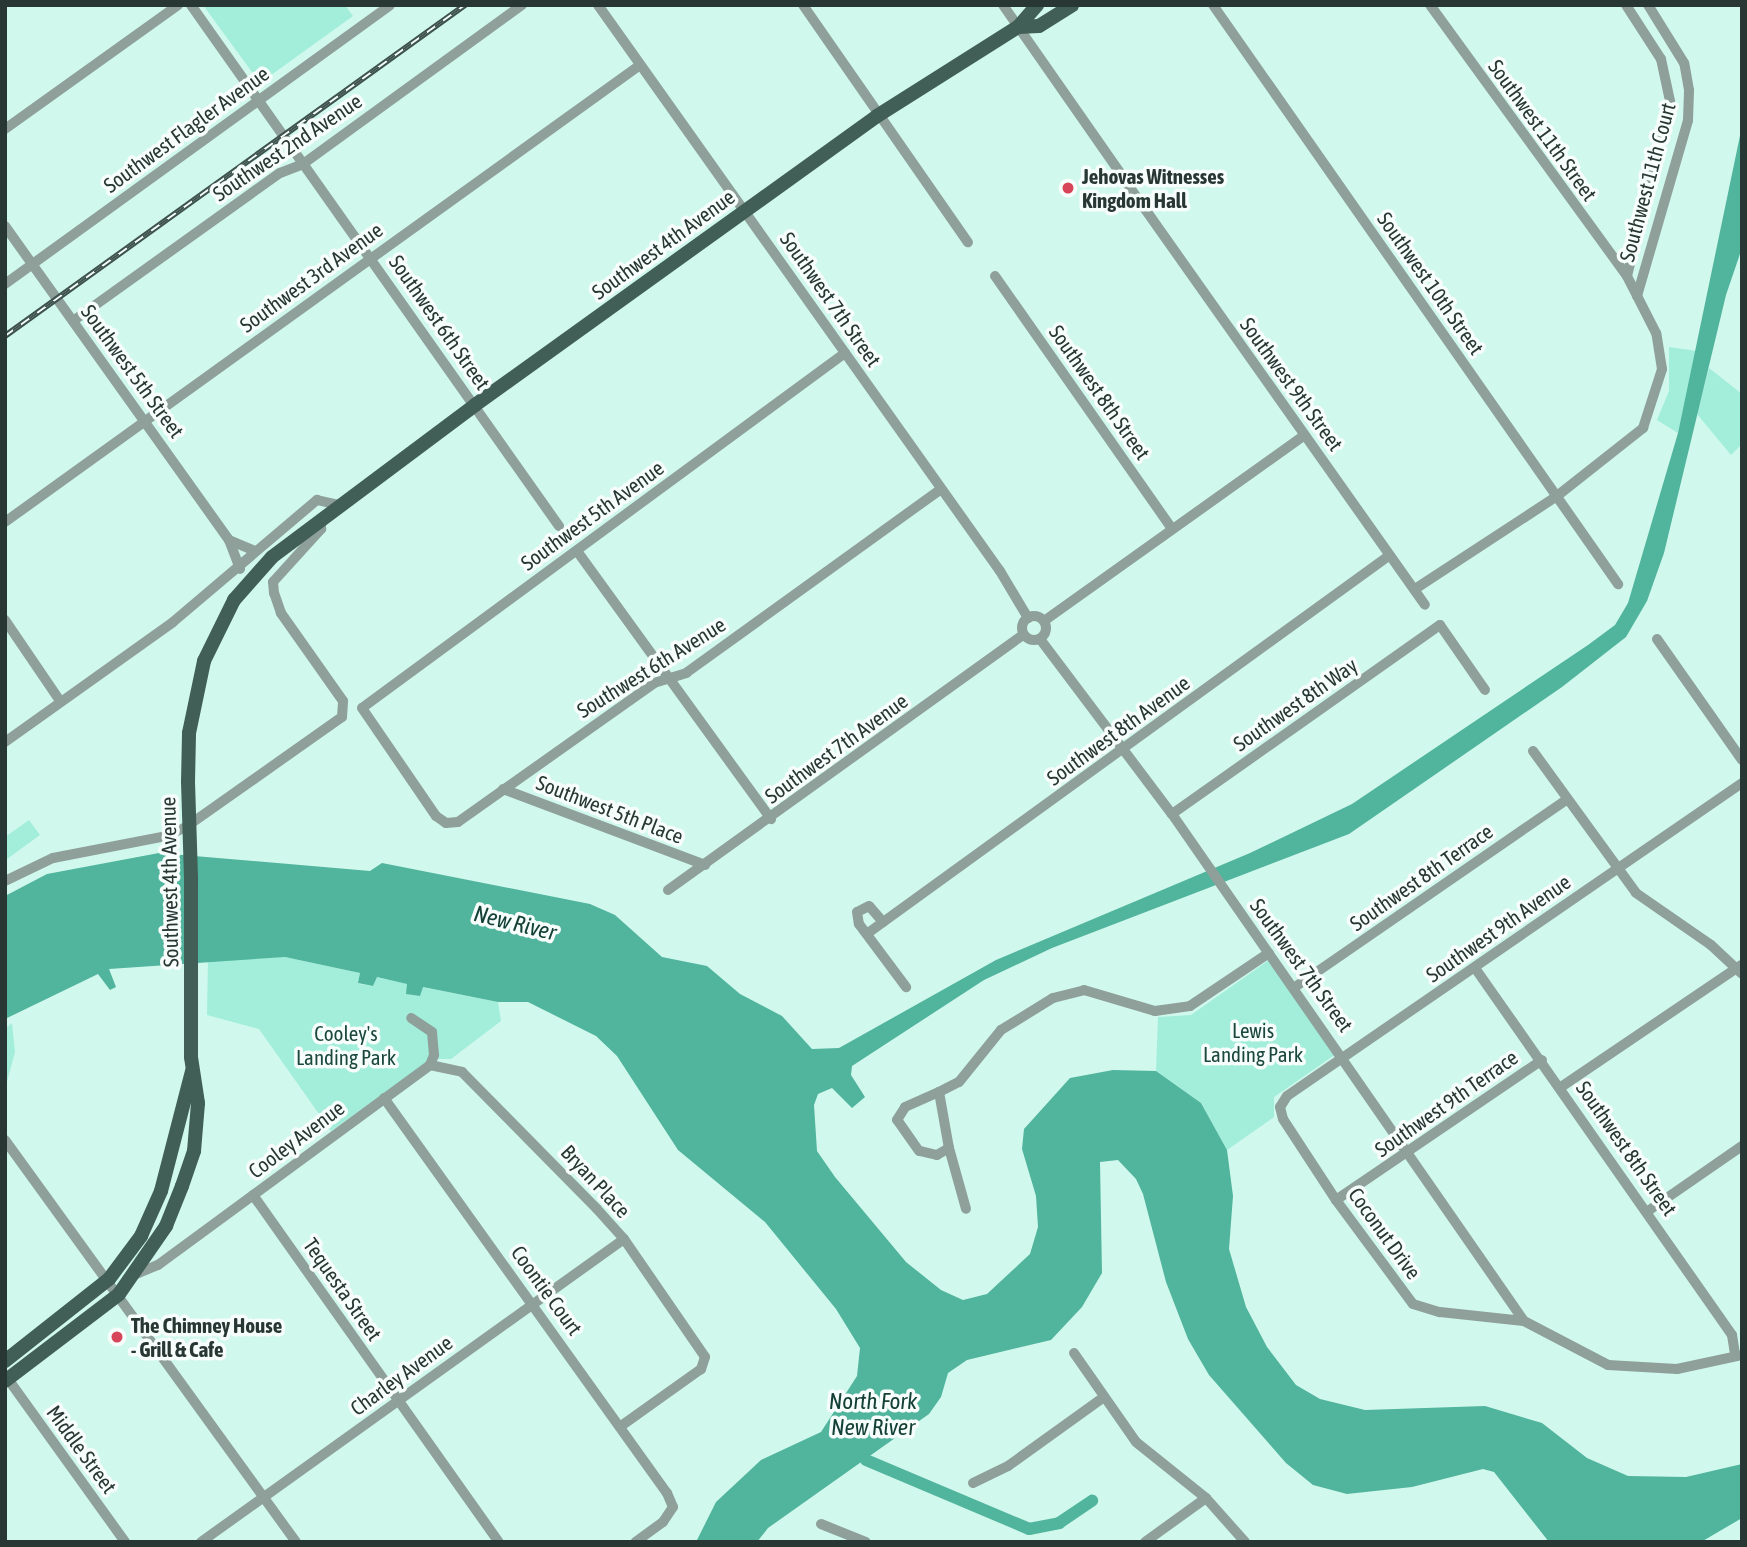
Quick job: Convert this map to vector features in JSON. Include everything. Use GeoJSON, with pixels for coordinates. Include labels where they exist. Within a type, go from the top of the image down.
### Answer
{"type":"FeatureCollection","features":[{"type":"Feature","properties":{"kind":"main road","name":"Southwest 4th Avenue"},"geometry":{"type":"LineString","coordinates":[[7,1380],[119,1294],[166,1226],[194,1151],[198,1103],[192,1063],[188,782],[195,695],[219,627],[252,577],[339,505],[475,405],[877,116],[1018,27],[1037,5]]}},
{"type":"Feature","properties":{"kind":"main road","name":"Southwest 4th Avenue"},"geometry":{"type":"LineString","coordinates":[[1018,27],[1039,26],[1072,5]]}},
{"type":"Feature","properties":{"kind":"main road"},"geometry":{"type":"LineString","coordinates":[[5,1361],[109,1279],[141,1236],[161,1191],[192,1063]]}},
{"type":"Feature","properties":{"kind":"street"},"geometry":{"type":"LineString","coordinates":[[5,129],[178,5]]}},
{"type":"Feature","properties":{"kind":"street","name":"Southwest 6th Street"},"geometry":{"type":"LineString","coordinates":[[191,5],[559,526]]}},
{"type":"Feature","properties":{"kind":"street","name":"Southwest Flagler Avenue"},"geometry":{"type":"LineString","coordinates":[[5,284],[390,5]]}},
{"type":"Feature","properties":{"kind":"street","name":"Southwest 2nd Avenue"},"geometry":{"type":"LineString","coordinates":[[74,321],[280,173],[303,164],[522,5]]}},
{"type":"Feature","properties":{"kind":"street","name":"Southwest 7th Street"},"geometry":{"type":"LineString","coordinates":[[598,5],[845,352],[1028,618]]}},
{"type":"Feature","properties":{"kind":"street"},"geometry":{"type":"LineString","coordinates":[[803,5],[877,116],[968,242]]}},
{"type":"Feature","properties":{"kind":"street"},"geometry":{"type":"LineString","coordinates":[[1003,5],[1121,174]]}},
{"type":"Feature","properties":{"kind":"street","name":"Southwest 10th Street"},"geometry":{"type":"LineString","coordinates":[[1213,5],[1618,583]]}},
{"type":"Feature","properties":{"kind":"street","name":"Southwest 11th Street"},"geometry":{"type":"LineString","coordinates":[[1430,5],[1627,276]]}},
{"type":"Feature","properties":{"kind":"street","name":"Southwest 11th Court"},"geometry":{"type":"LineString","coordinates":[[1626,5],[1661,59],[1670,101],[1627,276]]}},
{"type":"Feature","properties":{"kind":"street"},"geometry":{"type":"LineString","coordinates":[[1634,16],[1648,5]]}},
{"type":"Feature","properties":{"kind":"street","name":"Southwest 11th Court"},"geometry":{"type":"LineString","coordinates":[[1637,296],[1688,120],[1689,90],[1684,63],[1648,5]]}},
{"type":"Feature","properties":{"kind":"street","name":"Southwest 3rd Avenue"},"geometry":{"type":"LineString","coordinates":[[5,522],[640,65]]}},
{"type":"Feature","properties":{"kind":"street","name":"Southwest 9th Street"},"geometry":{"type":"LineString","coordinates":[[1128,184],[1425,605]]}},
{"type":"Feature","properties":{"kind":"street","name":"Southwest 5th Street"},"geometry":{"type":"LineString","coordinates":[[5,226],[229,540],[240,569]]}},
{"type":"Feature","properties":{"kind":"street","name":"Southwest 8th Street"},"geometry":{"type":"LineString","coordinates":[[995,276],[1172,529]]}},
{"type":"Feature","properties":{"kind":"street"},"geometry":{"type":"LineString","coordinates":[[1415,589],[1557,496],[1643,428],[1655,399],[1662,369],[1656,332],[1627,276]]}},
{"type":"Feature","properties":{"kind":"street","name":"Southwest 5th Avenue"},"geometry":{"type":"LineString","coordinates":[[446,823],[436,816],[362,708],[845,352]]}},
{"type":"Feature","properties":{"kind":"street"},"geometry":{"type":"LineString","coordinates":[[1044,621],[1046,630],[1040,639],[1024,634],[1028,618],[1044,621],[1305,435]]}},
{"type":"Feature","properties":{"kind":"street","name":"Southwest 6th Avenue"},"geometry":{"type":"LineString","coordinates":[[446,823],[458,822],[654,683],[686,673],[941,489]]}},
{"type":"Feature","properties":{"kind":"street"},"geometry":{"type":"LineString","coordinates":[[5,742],[149,639],[240,569],[255,551],[317,500],[339,505]]}},
{"type":"Feature","properties":{"kind":"street"},"geometry":{"type":"LineString","coordinates":[[5,881],[53,858],[166,836],[247,787],[342,717],[343,701],[281,613],[274,593],[273,582],[321,529],[321,519]]}},
{"type":"Feature","properties":{"kind":"street"},"geometry":{"type":"LineString","coordinates":[[229,540],[255,551]]}},
{"type":"Feature","properties":{"kind":"street"},"geometry":{"type":"LineString","coordinates":[[577,551],[771,819]]}},
{"type":"Feature","properties":{"kind":"street","name":"Southwest 8th Avenue"},"geometry":{"type":"LineString","coordinates":[[868,933],[1390,555]]}},
{"type":"Feature","properties":{"kind":"street"},"geometry":{"type":"LineString","coordinates":[[5,620],[60,701]]}},
{"type":"Feature","properties":{"kind":"street","name":"Southwest 8th Way"},"geometry":{"type":"LineString","coordinates":[[1172,814],[1440,625],[1485,690]]}},
{"type":"Feature","properties":{"kind":"street","name":"Southwest 7th Avenue"},"geometry":{"type":"LineString","coordinates":[[668,890],[771,819],[1024,634]]}},
{"type":"Feature","properties":{"kind":"street","name":"Southwest 7th Street"},"geometry":{"type":"LineString","coordinates":[[1040,639],[1172,814],[1344,1056],[1524,1321]]}},
{"type":"Feature","properties":{"kind":"street"},"geometry":{"type":"LineString","coordinates":[[1657,639],[1742,760]]}},
{"type":"Feature","properties":{"kind":"street"},"geometry":{"type":"LineString","coordinates":[[1533,751],[1636,893],[1740,969],[1561,1087]]}},
{"type":"Feature","properties":{"kind":"street","name":"Southwest 9th Avenue"},"geometry":{"type":"LineString","coordinates":[[1280,1107],[1287,1096],[1344,1056],[1742,783]]}},
{"type":"Feature","properties":{"kind":"street","name":"Southwest 5th Place"},"geometry":{"type":"LineString","coordinates":[[503,789],[705,865]]}},
{"type":"Feature","properties":{"kind":"street","name":"Southwest 8th Terrace"},"geometry":{"type":"LineString","coordinates":[[1295,987],[1568,799]]}},
{"type":"Feature","properties":{"kind":"street"},"geometry":{"type":"LineString","coordinates":[[883,922],[869,906],[860,909],[857,921],[906,987]]}},
{"type":"Feature","properties":{"kind":"street"},"geometry":{"type":"LineString","coordinates":[[948,1147],[937,1155],[919,1151],[897,1120],[905,1107],[959,1082],[1001,1030],[1053,998],[1084,990],[1155,1011],[1190,1006],[1269,953]]}},
{"type":"Feature","properties":{"kind":"street","name":"Southwest 8th Street"},"geometry":{"type":"LineString","coordinates":[[1475,968],[1648,1211],[1732,1335],[1738,1355]]}},
{"type":"Feature","properties":{"kind":"street"},"geometry":{"type":"LineString","coordinates":[[411,1018],[432,1032],[434,1055],[429,1065]]}},
{"type":"Feature","properties":{"kind":"street","name":"Southwest 9th Terrace"},"geometry":{"type":"LineString","coordinates":[[1336,1200],[1409,1153],[1542,1060]]}},
{"type":"Feature","properties":{"kind":"street","name":"Bryan Place"},"geometry":{"type":"LineString","coordinates":[[429,1065],[452,1066],[542,1152],[624,1239],[705,1357],[701,1368],[621,1426]]}},
{"type":"Feature","properties":{"kind":"street","name":"Cooley Avenue"},"geometry":{"type":"LineString","coordinates":[[134,1275],[158,1265],[429,1065]]}},
{"type":"Feature","properties":{"kind":"street"},"geometry":{"type":"LineString","coordinates":[[939,1093],[948,1147],[966,1209]]}},
{"type":"Feature","properties":{"kind":"street","name":"Coontie Court"},"geometry":{"type":"LineString","coordinates":[[384,1098],[621,1426],[673,1507],[663,1522],[635,1542]]}},
{"type":"Feature","properties":{"kind":"street","name":"Coconut Drive"},"geometry":{"type":"LineString","coordinates":[[1280,1107],[1283,1119],[1336,1200],[1413,1304],[1440,1312],[1524,1321],[1608,1365],[1677,1369],[1738,1355]]}},
{"type":"Feature","properties":{"kind":"street"},"geometry":{"type":"LineString","coordinates":[[5,1140],[94,1268],[109,1279],[296,1542]]}},
{"type":"Feature","properties":{"kind":"street"},"geometry":{"type":"LineString","coordinates":[[1648,1211],[1742,1146]]}},
{"type":"Feature","properties":{"kind":"street","name":"Tequesta Street"},"geometry":{"type":"LineString","coordinates":[[253,1195],[499,1542]]}},
{"type":"Feature","properties":{"kind":"street","name":"Charley Avenue"},"geometry":{"type":"LineString","coordinates":[[201,1542],[624,1239]]}},
{"type":"Feature","properties":{"kind":"street"},"geometry":{"type":"LineString","coordinates":[[1732,1335],[1742,1328]]}},
{"type":"Feature","properties":{"kind":"street"},"geometry":{"type":"LineString","coordinates":[[1074,1353],[1144,1450],[1206,1498],[1245,1542]]}},
{"type":"Feature","properties":{"kind":"street","name":"Middle Street"},"geometry":{"type":"LineString","coordinates":[[7,1380],[125,1542]]}},
{"type":"Feature","properties":{"kind":"street"},"geometry":{"type":"LineString","coordinates":[[973,1483],[1007,1466],[1104,1397]]}},
{"type":"Feature","properties":{"kind":"street"},"geometry":{"type":"LineString","coordinates":[[1145,1542],[1206,1498]]}},
{"type":"Feature","properties":{"kind":"street"},"geometry":{"type":"LineString","coordinates":[[821,1524],[866,1542]]}},
{"type":"Feature","properties":{"kind":"green space"},"geometry":{"type":"Polygon","coordinates":[[[203,5],[345,5],[353,16],[260,83],[203,5]]]}},
{"type":"Feature","properties":{"kind":"green space"},"geometry":{"type":"Polygon","coordinates":[[[1669,347],[1697,351],[1678,433],[1657,420],[1669,391],[1669,347]]]}},
{"type":"Feature","properties":{"kind":"green space"},"geometry":{"type":"Polygon","coordinates":[[[1709,368],[1742,394],[1742,444],[1731,455],[1697,414],[1709,368]]]}},
{"type":"Feature","properties":{"kind":"green space"},"geometry":{"type":"Polygon","coordinates":[[[29,820],[40,835],[7,859],[5,837],[29,820]]]}},
{"type":"Feature","properties":{"kind":"green space","name":"Cooley's Landing Park"},"geometry":{"type":"Polygon","coordinates":[[[285,957],[360,973],[359,984],[373,986],[376,977],[408,984],[407,994],[420,996],[422,987],[498,1002],[501,1021],[451,1059],[433,1059],[331,1131],[259,1029],[207,1015],[208,959],[285,957]]]}},
{"type":"Feature","properties":{"kind":"green space","name":"Lewis Landing Park"},"geometry":{"type":"Polygon","coordinates":[[[1269,960],[1336,1054],[1274,1097],[1274,1117],[1227,1150],[1201,1103],[1156,1071],[1158,1017],[1191,1015],[1269,960]]]}},
{"type":"Feature","properties":{"kind":"green space"},"geometry":{"type":"Polygon","coordinates":[[[12,1023],[15,1052],[5,1089],[5,1029],[12,1023]]]}},
{"type":"Feature","properties":{"kind":"water"},"geometry":{"type":"Polygon","coordinates":[[[1742,126],[1742,248],[1726,295],[1664,553],[1647,601],[1626,637],[1562,687],[1349,834],[1052,948],[984,980],[852,1066],[851,1075],[865,1097],[852,1108],[832,1088],[818,1094],[814,1105],[817,1151],[835,1177],[906,1262],[941,1290],[963,1300],[987,1294],[1030,1254],[1038,1227],[1036,1196],[1022,1149],[1024,1129],[1070,1078],[1113,1070],[1156,1071],[1201,1103],[1227,1150],[1233,1196],[1229,1249],[1246,1307],[1267,1347],[1296,1385],[1320,1399],[1365,1410],[1485,1406],[1542,1423],[1587,1458],[1628,1476],[1686,1477],[1742,1464],[1742,1518],[1701,1542],[1549,1542],[1494,1472],[1483,1469],[1412,1487],[1347,1494],[1313,1485],[1286,1463],[1209,1375],[1188,1339],[1166,1282],[1143,1194],[1136,1179],[1118,1160],[1100,1162],[1102,1273],[1082,1307],[1051,1340],[967,1360],[948,1373],[941,1397],[929,1414],[768,1528],[757,1542],[696,1542],[716,1502],[761,1460],[821,1432],[857,1376],[860,1348],[836,1309],[765,1222],[678,1150],[617,1056],[596,1036],[528,1002],[498,1002],[423,987],[420,996],[406,994],[407,984],[377,977],[373,986],[358,983],[360,973],[285,957],[109,969],[116,987],[110,990],[98,974],[5,1019],[5,896],[47,874],[159,853],[370,871],[382,863],[590,904],[615,915],[662,957],[707,966],[740,994],[782,1016],[812,1049],[839,1048],[996,960],[1250,853],[1352,804],[1588,645],[1615,625],[1628,603],[1678,433],[1742,126]]]}},
{"type":"Feature","properties":{"kind":"waterway"},"geometry":{"type":"LineString","coordinates":[[866,1460],[1029,1529],[1059,1523],[1092,1501]]}},
{"type":"Feature","properties":{"kind":"railway"},"geometry":{"type":"LineString","coordinates":[[5,336],[465,5]]}},
{"type":"Feature","properties":{"kind":"place","name":"Jehovas Witnesses Kingdom Hall"},"geometry":{"type":"Point","coordinates":[1068,188]}},
{"type":"Feature","properties":{"kind":"place","name":"The Chimney House - Grill & Cafe"},"geometry":{"type":"Point","coordinates":[117,1337]}},
{"type":"Feature","properties":{"kind":"water label","name":"New River"},"geometry":{"type":"Point","coordinates":[515,923]}},
{"type":"Feature","properties":{"kind":"water label","name":"North Fork New River"},"geometry":{"type":"Point","coordinates":[873,1414]}}]}
